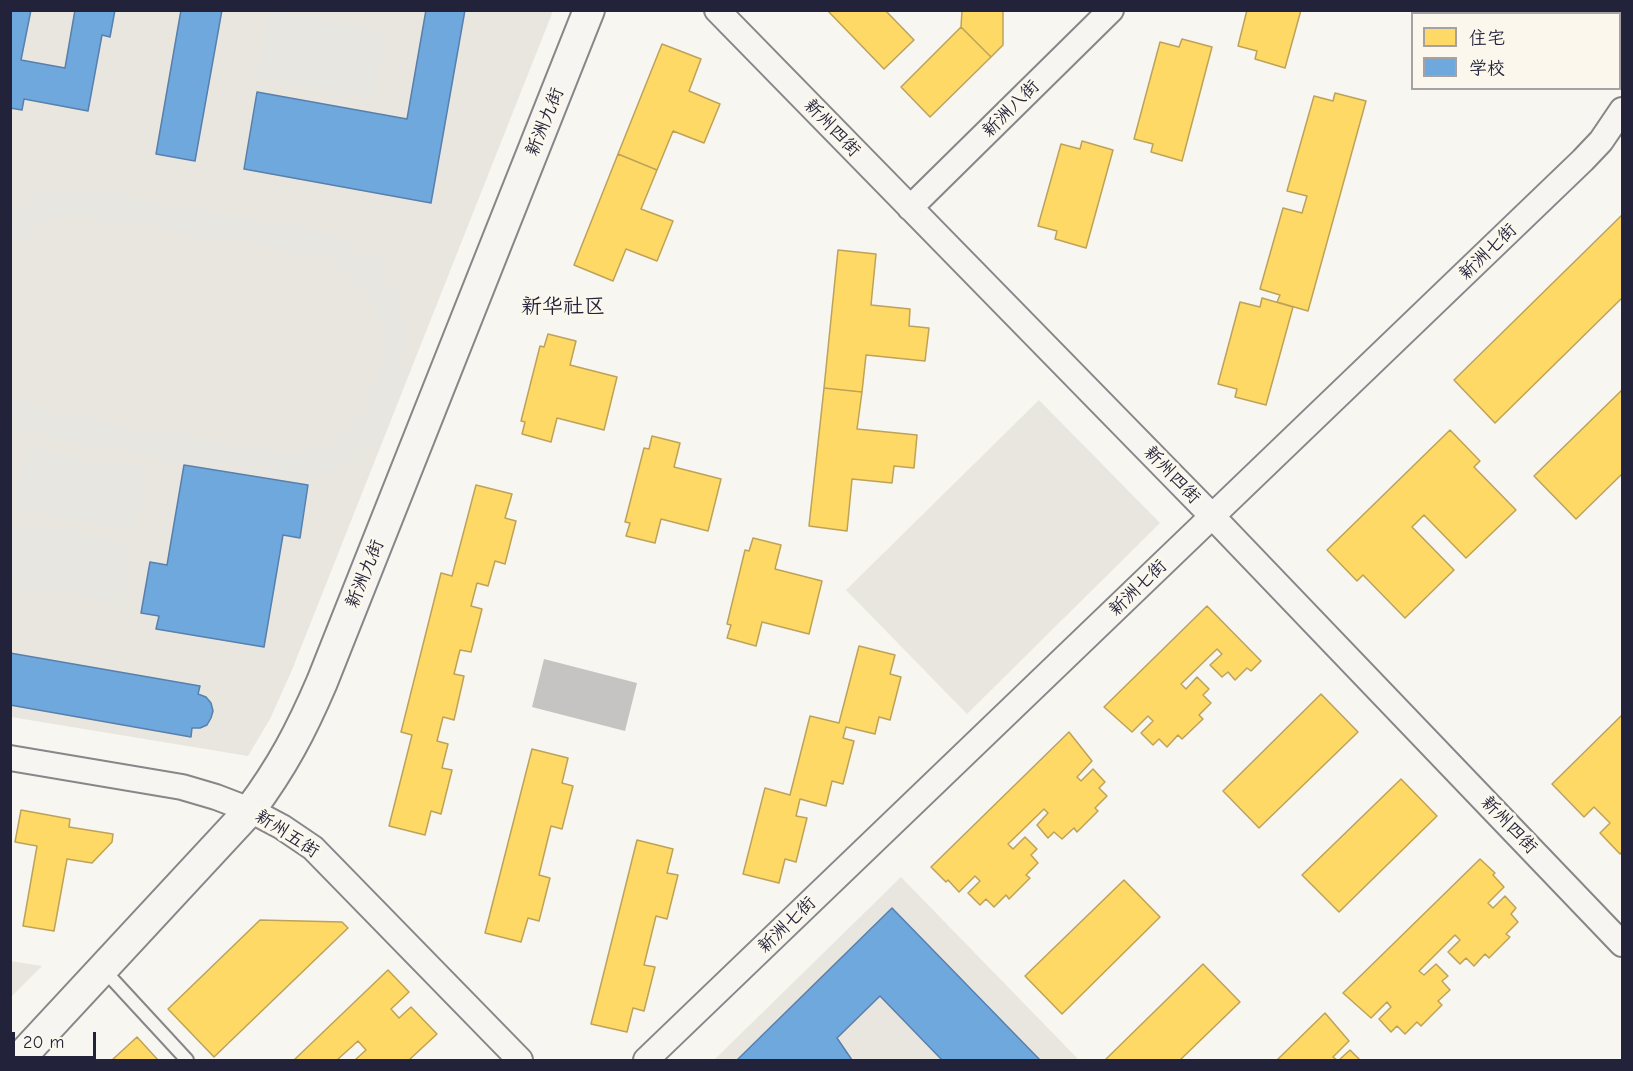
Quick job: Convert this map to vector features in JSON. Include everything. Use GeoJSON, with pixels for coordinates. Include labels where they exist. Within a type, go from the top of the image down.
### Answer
{"type":"FeatureCollection","features":[{"type":"Feature","properties":{"kind":"street","name":"新洲九街"},"geometry":{"type":"LineString","coordinates":[[18,1060],[250,810],[275,777],[300,734],[589,10]]}},
{"type":"Feature","properties":{"kind":"street","name":"新州四街"},"geometry":{"type":"LineString","coordinates":[[717,10],[1213,517],[1623,944]]}},
{"type":"Feature","properties":{"kind":"street","name":"新洲八街"},"geometry":{"type":"LineString","coordinates":[[910,208],[1111,10]]}},
{"type":"Feature","properties":{"kind":"street","name":"新洲七街"},"geometry":{"type":"LineString","coordinates":[[646,1060],[1583,160],[1601,141],[1623,110]]}},
{"type":"Feature","properties":{"kind":"street","name":"新州五街"},"geometry":{"type":"LineString","coordinates":[[10,758],[182,787],[250,810],[282,827],[313,848],[520,1060]]}},
{"type":"Feature","properties":{"kind":"lane"},"geometry":{"type":"LineString","coordinates":[[103,969],[187,1060]]}},
{"type":"Feature","properties":{"kind":"shaded area"},"geometry":{"type":"Polygon","coordinates":[[[10,11],[553,11],[292,670],[270,719],[248,756],[11,717],[10,11]]]}},
{"type":"Feature","properties":{"kind":"shaded area"},"geometry":{"type":"Polygon","coordinates":[[[269,11],[386,30],[373,99],[257,78],[269,11]]]}},
{"type":"Feature","properties":{"kind":"shaded area"},"geometry":{"type":"Polygon","coordinates":[[[68,189],[91,191],[319,231],[352,244],[372,258],[388,275],[401,303],[406,341],[402,382],[397,401],[375,442],[338,470],[310,478],[287,479],[48,438],[26,432],[11,423],[11,391],[31,404],[53,413],[279,453],[306,452],[323,448],[347,433],[360,419],[376,381],[380,359],[380,338],[378,317],[371,298],[356,277],[345,268],[327,259],[88,216],[66,216],[45,221],[27,230],[11,246],[11,211],[38,197],[68,189]]]}},
{"type":"Feature","properties":{"kind":"shaded area"},"geometry":{"type":"Polygon","coordinates":[[[1039,400],[1160,523],[967,714],[846,590],[1039,400]]]}},
{"type":"Feature","properties":{"kind":"shaded area"},"geometry":{"type":"Polygon","coordinates":[[[26,449],[144,468],[134,530],[16,511],[26,449]]]}},
{"type":"Feature","properties":{"kind":"shaded area"},"geometry":{"type":"Polygon","coordinates":[[[14,523],[133,543],[122,604],[11,586],[11,544],[14,523]]]}},
{"type":"Feature","properties":{"kind":"shaded area"},"geometry":{"type":"Polygon","coordinates":[[[544,659],[637,683],[625,731],[532,707],[544,659]]]}},
{"type":"Feature","properties":{"kind":"shaded area"},"geometry":{"type":"Polygon","coordinates":[[[901,877],[1079,1060],[714,1060],[901,877]]]}},
{"type":"Feature","properties":{"kind":"shaded area"},"geometry":{"type":"Polygon","coordinates":[[[10,961],[42,966],[11,997],[10,961]]]}},
{"type":"Feature","properties":{"kind":"building: 住宅"},"geometry":{"type":"Polygon","coordinates":[[[827,10],[885,10],[914,40],[884,69],[827,10]]]}},
{"type":"Feature","properties":{"kind":"building: 住宅"},"geometry":{"type":"Polygon","coordinates":[[[962,10],[1003,10],[1003,45],[991,57],[961,27],[962,10]]]}},
{"type":"Feature","properties":{"kind":"building: 住宅"},"geometry":{"type":"Polygon","coordinates":[[[1247,10],[1301,10],[1285,68],[1255,59],[1257,51],[1238,46],[1247,10]]]}},
{"type":"Feature","properties":{"kind":"building: 住宅"},"geometry":{"type":"Polygon","coordinates":[[[961,27],[991,57],[930,117],[901,87],[961,27]]]}},
{"type":"Feature","properties":{"kind":"building: 住宅"},"geometry":{"type":"Polygon","coordinates":[[[1182,39],[1212,47],[1182,161],[1151,152],[1153,144],[1134,139],[1160,42],[1179,47],[1182,39]]]}},
{"type":"Feature","properties":{"kind":"building: 住宅"},"geometry":{"type":"Polygon","coordinates":[[[662,44],[701,59],[689,91],[720,104],[704,143],[673,131],[657,170],[618,154],[662,44]]]}},
{"type":"Feature","properties":{"kind":"building: 住宅"},"geometry":{"type":"Polygon","coordinates":[[[1335,93],[1366,101],[1308,311],[1277,302],[1280,295],[1260,289],[1283,208],[1302,213],[1307,196],[1287,191],[1314,96],[1333,101],[1335,93]]]}},
{"type":"Feature","properties":{"kind":"building: 住宅"},"geometry":{"type":"Polygon","coordinates":[[[1082,141],[1113,150],[1086,248],[1055,239],[1057,231],[1038,226],[1061,144],[1080,149],[1082,141]]]}},
{"type":"Feature","properties":{"kind":"building: 住宅"},"geometry":{"type":"Polygon","coordinates":[[[618,154],[657,170],[641,209],[673,221],[657,261],[626,249],[613,281],[574,265],[618,154]]]}},
{"type":"Feature","properties":{"kind":"building: 住宅"},"geometry":{"type":"Polygon","coordinates":[[[1622,215],[1622,298],[1495,423],[1454,380],[1622,215]]]}},
{"type":"Feature","properties":{"kind":"building: 住宅"},"geometry":{"type":"Polygon","coordinates":[[[838,250],[876,254],[871,305],[910,309],[909,326],[929,328],[925,361],[866,355],[862,392],[824,388],[838,250]]]}},
{"type":"Feature","properties":{"kind":"building: 住宅"},"geometry":{"type":"Polygon","coordinates":[[[1262,298],[1293,307],[1266,405],[1235,397],[1237,389],[1218,384],[1240,302],[1260,307],[1262,298]]]}},
{"type":"Feature","properties":{"kind":"building: 住宅"},"geometry":{"type":"Polygon","coordinates":[[[548,334],[576,341],[570,365],[617,377],[604,430],[557,418],[551,442],[522,434],[525,422],[521,421],[540,346],[544,347],[548,334]]]}},
{"type":"Feature","properties":{"kind":"building: 住宅"},"geometry":{"type":"Polygon","coordinates":[[[824,388],[862,392],[857,429],[917,435],[914,468],[894,466],[892,483],[852,479],[847,531],[809,526],[824,388]]]}},
{"type":"Feature","properties":{"kind":"building: 住宅"},"geometry":{"type":"Polygon","coordinates":[[[1622,390],[1622,474],[1576,519],[1534,476],[1622,390]]]}},
{"type":"Feature","properties":{"kind":"building: 住宅"},"geometry":{"type":"Polygon","coordinates":[[[1450,430],[1480,461],[1474,467],[1516,510],[1466,558],[1424,515],[1412,527],[1454,570],[1405,618],[1363,575],[1357,581],[1327,550],[1450,430]]]}},
{"type":"Feature","properties":{"kind":"building: 住宅"},"geometry":{"type":"Polygon","coordinates":[[[652,436],[680,443],[674,467],[721,479],[708,531],[661,519],[655,543],[626,536],[630,523],[625,522],[644,448],[649,449],[652,436]]]}},
{"type":"Feature","properties":{"kind":"building: 住宅"},"geometry":{"type":"Polygon","coordinates":[[[476,485],[512,494],[505,518],[516,521],[505,564],[495,561],[488,586],[477,583],[471,606],[482,609],[471,652],[460,650],[454,674],[464,676],[454,720],[443,717],[437,741],[448,744],[442,768],[452,770],[441,814],[431,811],[425,835],[389,826],[412,735],[401,732],[441,573],[452,576],[476,485]]]}},
{"type":"Feature","properties":{"kind":"building: 住宅"},"geometry":{"type":"Polygon","coordinates":[[[753,538],[781,545],[775,569],[822,581],[809,634],[762,622],[756,646],[727,638],[731,625],[727,624],[745,550],[749,551],[753,538]]]}},
{"type":"Feature","properties":{"kind":"building: 住宅"},"geometry":{"type":"Polygon","coordinates":[[[1207,606],[1261,661],[1251,671],[1247,668],[1235,680],[1228,672],[1222,677],[1210,665],[1222,654],[1217,649],[1181,684],[1186,689],[1197,677],[1209,689],[1203,695],[1211,703],[1199,715],[1203,719],[1182,739],[1178,735],[1167,747],[1159,739],[1153,745],[1141,733],[1153,721],[1148,716],[1132,732],[1104,707],[1207,606]]]}},
{"type":"Feature","properties":{"kind":"building: 住宅"},"geometry":{"type":"Polygon","coordinates":[[[859,646],[895,655],[890,674],[901,677],[890,720],[879,717],[875,734],[846,727],[843,738],[854,741],[843,784],[832,781],[826,806],[800,799],[796,816],[807,818],[796,862],[785,859],[779,883],[743,874],[765,788],[790,795],[810,716],[839,723],[859,646]]]}},
{"type":"Feature","properties":{"kind":"building: 住宅"},"geometry":{"type":"Polygon","coordinates":[[[1321,694],[1358,732],[1259,828],[1223,791],[1321,694]]]}},
{"type":"Feature","properties":{"kind":"building: 住宅"},"geometry":{"type":"Polygon","coordinates":[[[1622,715],[1622,852],[1620,854],[1600,833],[1610,823],[1594,807],[1584,817],[1552,784],[1622,715]]]}},
{"type":"Feature","properties":{"kind":"building: 住宅"},"geometry":{"type":"Polygon","coordinates":[[[1069,732],[1092,761],[1077,777],[1081,781],[1093,769],[1105,782],[1099,788],[1107,796],[1095,808],[1098,811],[1077,832],[1074,828],[1062,839],[1054,832],[1048,838],[1037,825],[1048,813],[1044,809],[1008,844],[1013,849],[1025,837],[1037,849],[1031,855],[1038,863],[1026,875],[1030,878],[1009,899],[1006,895],[994,907],[986,899],[980,905],[968,893],[980,881],[975,876],[959,892],[931,867],[1069,732]]]}},
{"type":"Feature","properties":{"kind":"building: 住宅"},"geometry":{"type":"Polygon","coordinates":[[[532,749],[568,758],[562,783],[573,786],[562,829],[551,826],[539,875],[550,878],[539,921],[528,918],[521,942],[485,933],[532,749]]]}},
{"type":"Feature","properties":{"kind":"building: 住宅"},"geometry":{"type":"Polygon","coordinates":[[[1401,779],[1437,816],[1339,912],[1302,875],[1401,779]]]}},
{"type":"Feature","properties":{"kind":"building: 住宅"},"geometry":{"type":"Polygon","coordinates":[[[21,810],[70,819],[69,827],[113,834],[112,842],[92,863],[67,859],[54,931],[23,926],[37,846],[15,842],[21,810]]]}},
{"type":"Feature","properties":{"kind":"building: 住宅"},"geometry":{"type":"Polygon","coordinates":[[[637,840],[673,849],[667,873],[678,875],[667,919],[656,916],[644,965],[655,967],[644,1011],[633,1008],[627,1032],[591,1024],[637,840]]]}},
{"type":"Feature","properties":{"kind":"building: 住宅"},"geometry":{"type":"Polygon","coordinates":[[[1480,859],[1495,873],[1493,875],[1504,887],[1488,903],[1493,908],[1505,896],[1516,908],[1511,914],[1518,922],[1506,934],[1510,937],[1489,958],[1485,954],[1474,966],[1466,958],[1460,964],[1448,952],[1460,940],[1455,935],[1419,971],[1424,975],[1436,964],[1448,976],[1442,981],[1450,990],[1438,1001],[1442,1005],[1421,1026],[1417,1022],[1405,1034],[1397,1026],[1391,1032],[1379,1019],[1391,1007],[1387,1002],[1371,1018],[1343,993],[1480,859]]]}},
{"type":"Feature","properties":{"kind":"building: 住宅"},"geometry":{"type":"Polygon","coordinates":[[[1124,880],[1160,917],[1062,1014],[1025,976],[1124,880]]]}},
{"type":"Feature","properties":{"kind":"building: 住宅"},"geometry":{"type":"Polygon","coordinates":[[[260,920],[342,922],[348,928],[214,1057],[168,1009],[260,920]]]}},
{"type":"Feature","properties":{"kind":"building: 住宅"},"geometry":{"type":"Polygon","coordinates":[[[1203,964],[1240,1002],[1180,1060],[1105,1060],[1203,964]]]}},
{"type":"Feature","properties":{"kind":"building: 住宅"},"geometry":{"type":"Polygon","coordinates":[[[388,970],[409,992],[391,1009],[399,1018],[411,1007],[437,1034],[409,1060],[355,1060],[366,1050],[358,1041],[337,1060],[294,1060],[388,970]]]}},
{"type":"Feature","properties":{"kind":"building: 住宅"},"geometry":{"type":"Polygon","coordinates":[[[1325,1013],[1349,1041],[1333,1057],[1337,1060],[1277,1060],[1325,1013]]]}},
{"type":"Feature","properties":{"kind":"building: 住宅"},"geometry":{"type":"Polygon","coordinates":[[[137,1037],[158,1060],[112,1060],[137,1037]]]}},
{"type":"Feature","properties":{"kind":"building: 住宅"},"geometry":{"type":"Polygon","coordinates":[[[1350,1050],[1360,1060],[1339,1060],[1350,1050]]]}},
{"type":"Feature","properties":{"kind":"building: 学校"},"geometry":{"type":"Polygon","coordinates":[[[10,10],[31,10],[21,60],[65,68],[75,10],[115,10],[110,37],[102,35],[88,111],[24,99],[22,110],[10,108],[10,10]]]}},
{"type":"Feature","properties":{"kind":"building: 学校"},"geometry":{"type":"Polygon","coordinates":[[[181,10],[222,10],[195,161],[156,154],[181,10]]]}},
{"type":"Feature","properties":{"kind":"building: 学校"},"geometry":{"type":"Polygon","coordinates":[[[426,10],[465,10],[431,203],[244,169],[257,92],[407,119],[426,10]]]}},
{"type":"Feature","properties":{"kind":"building: 学校"},"geometry":{"type":"Polygon","coordinates":[[[184,465],[308,485],[300,538],[283,535],[264,647],[156,629],[159,616],[141,613],[150,562],[167,565],[184,465]]]}},
{"type":"Feature","properties":{"kind":"building: 学校"},"geometry":{"type":"Polygon","coordinates":[[[10,653],[200,686],[198,694],[206,697],[211,703],[213,711],[211,718],[207,725],[192,728],[191,737],[10,705],[10,653]]]}},
{"type":"Feature","properties":{"kind":"building: 学校"},"geometry":{"type":"Polygon","coordinates":[[[892,908],[1040,1060],[942,1060],[880,996],[837,1038],[852,1060],[737,1060],[892,908]]]}},
{"type":"Feature","properties":{"kind":"district","name":"新华社区"},"geometry":{"type":"Point","coordinates":[563,307]}}]}
